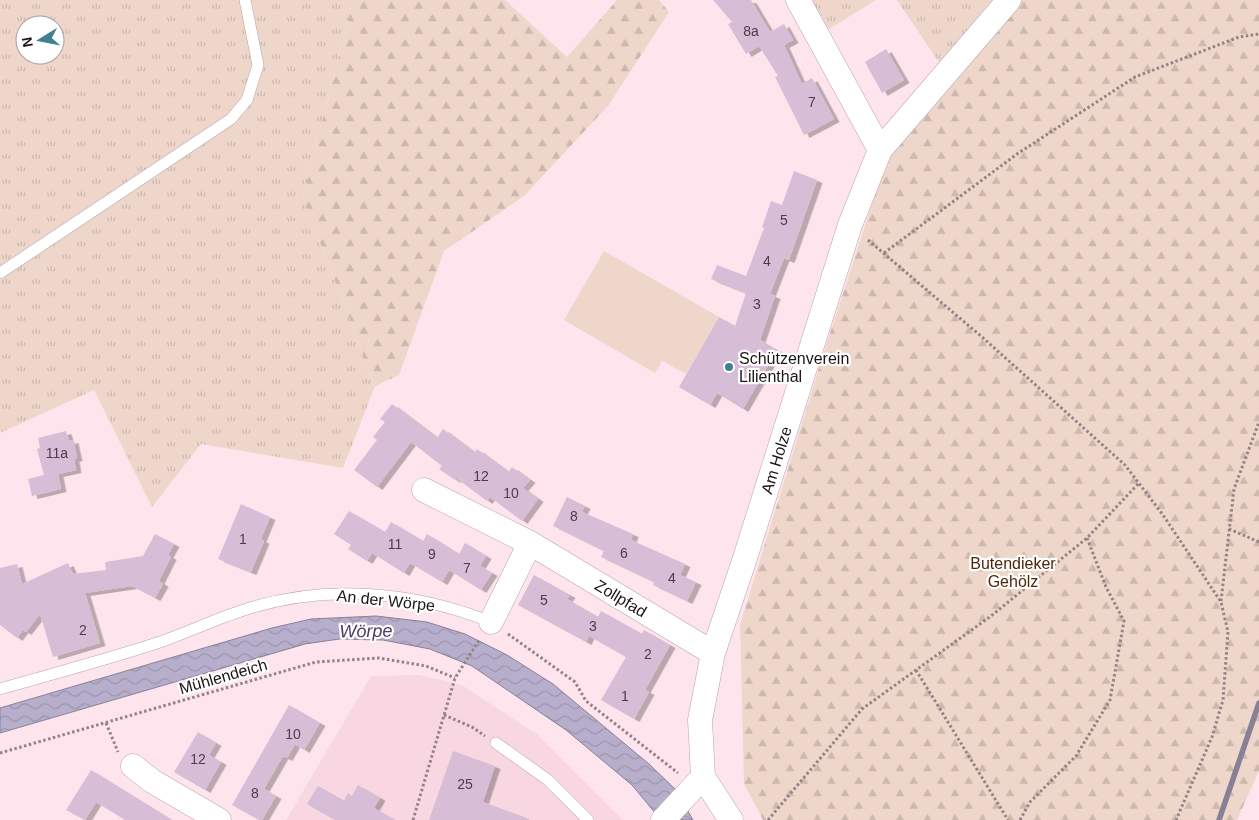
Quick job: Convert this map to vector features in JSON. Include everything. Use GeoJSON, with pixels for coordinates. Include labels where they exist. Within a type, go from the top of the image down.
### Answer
{"type":"FeatureCollection","features":[{"type":"Feature","properties":{"kind":"street"},"geometry":{"type":"LineString","coordinates":[[798,0],[880,150]]}},
{"type":"Feature","properties":{"kind":"street","name":"Am Holze"},"geometry":{"type":"LineString","coordinates":[[695,786],[700,720],[713,653],[745,558],[850,225],[880,150],[1008,0]]}},
{"type":"Feature","properties":{"kind":"street","name":"Zollpfad"},"geometry":{"type":"LineString","coordinates":[[424,490],[530,543],[713,653]]}},
{"type":"Feature","properties":{"kind":"street"},"geometry":{"type":"LineString","coordinates":[[488,627],[530,543]]}},
{"type":"Feature","properties":{"kind":"street"},"geometry":{"type":"LineString","coordinates":[[133,766],[152,781],[219,820]]}},
{"type":"Feature","properties":{"kind":"street"},"geometry":{"type":"LineString","coordinates":[[664,820],[695,786],[731,820]]}},
{"type":"Feature","properties":{"kind":"lane"},"geometry":{"type":"LineString","coordinates":[[0,273],[231,119],[247,100],[258,65],[245,0]]}},
{"type":"Feature","properties":{"kind":"lane","name":"An der Wörpe"},"geometry":{"type":"LineString","coordinates":[[0,689],[114,657],[160,642],[240,611],[291,598],[344,593],[404,598],[457,609],[488,627]]}},
{"type":"Feature","properties":{"kind":"lane"},"geometry":{"type":"LineString","coordinates":[[496,743],[548,780],[588,820]]}},
{"type":"Feature","properties":{"kind":"path"},"geometry":{"type":"LineString","coordinates":[[884,253],[1017,154],[1135,76],[1239,37],[1259,34]]}},
{"type":"Feature","properties":{"kind":"path"},"geometry":{"type":"LineString","coordinates":[[850,225],[1091,433],[1125,465],[1163,516],[1220,602],[1228,632],[1223,700],[1212,737],[1176,820]]}},
{"type":"Feature","properties":{"kind":"path"},"geometry":{"type":"LineString","coordinates":[[1220,602],[1234,489],[1259,422]]}},
{"type":"Feature","properties":{"kind":"path"},"geometry":{"type":"LineString","coordinates":[[768,820],[862,709],[991,616],[1087,538],[1139,483]]}},
{"type":"Feature","properties":{"kind":"path"},"geometry":{"type":"LineString","coordinates":[[1229,530],[1259,542]]}},
{"type":"Feature","properties":{"kind":"path"},"geometry":{"type":"LineString","coordinates":[[1020,820],[1030,802],[1076,756],[1110,700],[1124,621],[1106,587],[1087,538]]}},
{"type":"Feature","properties":{"kind":"path"},"geometry":{"type":"LineString","coordinates":[[413,820],[456,678],[488,627],[575,682],[586,701],[695,786]]}},
{"type":"Feature","properties":{"kind":"path","name":"Mühlendeich"},"geometry":{"type":"LineString","coordinates":[[0,753],[316,662],[379,658],[426,666],[456,678]]}},
{"type":"Feature","properties":{"kind":"path"},"geometry":{"type":"LineString","coordinates":[[916,670],[1008,820]]}},
{"type":"Feature","properties":{"kind":"path"},"geometry":{"type":"LineString","coordinates":[[444,715],[472,727],[496,743]]}},
{"type":"Feature","properties":{"kind":"path"},"geometry":{"type":"LineString","coordinates":[[106,723],[115,750],[133,766]]}},
{"type":"Feature","properties":{"kind":"shaded area"},"geometry":{"type":"Polygon","coordinates":[[[419,675],[462,685],[538,735],[623,820],[286,820],[371,676],[419,675]]]}},
{"type":"Feature","properties":{"kind":"green space"},"geometry":{"type":"Polygon","coordinates":[[[0,0],[353,0],[303,197],[375,386],[343,468],[201,444],[152,507],[94,390],[0,433],[0,0]]]}},
{"type":"Feature","properties":{"kind":"green space"},"geometry":{"type":"Polygon","coordinates":[[[353,0],[505,0],[567,57],[617,0],[659,0],[669,12],[608,106],[524,196],[444,251],[399,375],[375,386],[303,197],[353,0]]]}},
{"type":"Feature","properties":{"kind":"green space"},"geometry":{"type":"Polygon","coordinates":[[[809,0],[876,0],[829,29],[809,0]]]}},
{"type":"Feature","properties":{"kind":"green space"},"geometry":{"type":"Polygon","coordinates":[[[897,0],[993,0],[940,64],[897,0]]]}},
{"type":"Feature","properties":{"kind":"green space","name":"Butendieker Gehölz"},"geometry":{"type":"Polygon","coordinates":[[[1022,0],[1259,0],[1259,771],[1237,820],[763,820],[744,784],[740,625],[822,358],[886,161],[1022,0]]]}},
{"type":"Feature","properties":{"kind":"green space"},"geometry":{"type":"Polygon","coordinates":[[[604,251],[719,317],[686,374],[662,361],[655,373],[564,320],[604,251]]]}},
{"type":"Feature","properties":{"kind":"water","name":"Wörpe"},"geometry":{"type":"Polygon","coordinates":[[[376,616],[427,622],[465,634],[507,655],[553,684],[649,764],[675,789],[693,820],[661,820],[632,785],[566,730],[472,666],[430,649],[383,640],[339,639],[305,644],[0,733],[0,708],[272,628],[311,619],[376,616]]]}},
{"type":"Feature","properties":{"kind":"building"},"geometry":{"type":"Polygon","coordinates":[[[713,0],[751,0],[770,32],[784,24],[793,40],[784,45],[802,84],[812,78],[834,119],[804,135],[775,77],[778,76],[759,46],[746,54],[728,24],[732,22],[713,0]]]}},
{"type":"Feature","properties":{"kind":"building"},"geometry":{"type":"Polygon","coordinates":[[[886,49],[904,80],[882,93],[865,62],[886,49]]]}},
{"type":"Feature","properties":{"kind":"building"},"geometry":{"type":"Polygon","coordinates":[[[794,171],[817,180],[789,260],[784,258],[770,294],[775,296],[760,340],[777,350],[743,409],[717,393],[710,405],[679,387],[719,317],[735,326],[746,293],[711,279],[717,265],[746,276],[764,228],[762,227],[771,201],[782,205],[794,171]]]}},
{"type":"Feature","properties":{"kind":"building"},"geometry":{"type":"Polygon","coordinates":[[[392,404],[437,438],[443,429],[475,453],[477,449],[508,472],[512,467],[530,480],[523,488],[538,499],[522,521],[490,497],[487,501],[456,478],[455,480],[439,469],[442,466],[411,442],[377,487],[354,470],[377,440],[373,437],[385,422],[380,419],[392,404]]]}},
{"type":"Feature","properties":{"kind":"building"},"geometry":{"type":"Polygon","coordinates":[[[66,431],[69,441],[73,440],[77,458],[74,459],[76,470],[58,474],[61,489],[32,496],[28,479],[44,475],[37,449],[40,448],[38,438],[66,431]]]}},
{"type":"Feature","properties":{"kind":"building"},"geometry":{"type":"Polygon","coordinates":[[[567,497],[585,506],[582,512],[633,534],[631,540],[685,564],[680,575],[696,582],[687,601],[653,585],[654,582],[601,557],[604,551],[553,526],[567,497]]]}},
{"type":"Feature","properties":{"kind":"building"},"geometry":{"type":"Polygon","coordinates":[[[241,504],[270,517],[261,539],[264,541],[251,572],[218,559],[241,504]]]}},
{"type":"Feature","properties":{"kind":"building"},"geometry":{"type":"Polygon","coordinates":[[[349,511],[385,532],[391,522],[423,541],[427,534],[459,554],[465,543],[486,556],[480,566],[492,573],[481,590],[449,570],[442,582],[410,563],[404,573],[372,553],[367,561],[348,549],[351,545],[334,534],[349,511]]]}},
{"type":"Feature","properties":{"kind":"building"},"geometry":{"type":"Polygon","coordinates":[[[155,534],[174,544],[168,555],[171,557],[159,581],[163,584],[155,598],[132,586],[85,593],[100,643],[53,657],[40,614],[26,632],[23,630],[17,638],[0,625],[0,568],[17,564],[22,584],[68,563],[73,574],[106,570],[105,562],[143,556],[155,534]]]}},
{"type":"Feature","properties":{"kind":"building"},"geometry":{"type":"Polygon","coordinates":[[[534,575],[570,595],[567,599],[598,617],[601,611],[642,634],[644,630],[670,645],[645,690],[649,692],[634,719],[601,700],[626,657],[589,636],[586,642],[518,605],[534,575]]]}},
{"type":"Feature","properties":{"kind":"building"},"geometry":{"type":"Polygon","coordinates":[[[289,705],[320,723],[304,750],[295,744],[287,758],[283,756],[264,789],[276,796],[262,820],[259,820],[232,805],[289,705]]]}},
{"type":"Feature","properties":{"kind":"building"},"geometry":{"type":"Polygon","coordinates":[[[198,732],[216,743],[209,755],[221,762],[205,790],[174,772],[198,732]]]}},
{"type":"Feature","properties":{"kind":"building"},"geometry":{"type":"Polygon","coordinates":[[[453,751],[495,766],[483,802],[527,818],[527,820],[429,820],[453,751]]]}},
{"type":"Feature","properties":{"kind":"building"},"geometry":{"type":"Polygon","coordinates":[[[91,770],[172,820],[125,820],[96,802],[85,820],[66,810],[91,770]]]}},
{"type":"Feature","properties":{"kind":"building"},"geometry":{"type":"Polygon","coordinates":[[[358,785],[380,798],[374,808],[395,820],[335,820],[307,804],[318,786],[344,801],[348,793],[352,796],[358,785]]]}},
{"type":"Feature","properties":{"kind":"waterway"},"geometry":{"type":"LineString","coordinates":[[1219,820],[1259,703]]}},
{"type":"Feature","properties":{"kind":"place","name":"Schützenverein Lilienthal"},"geometry":{"type":"Point","coordinates":[729,367]}}]}
